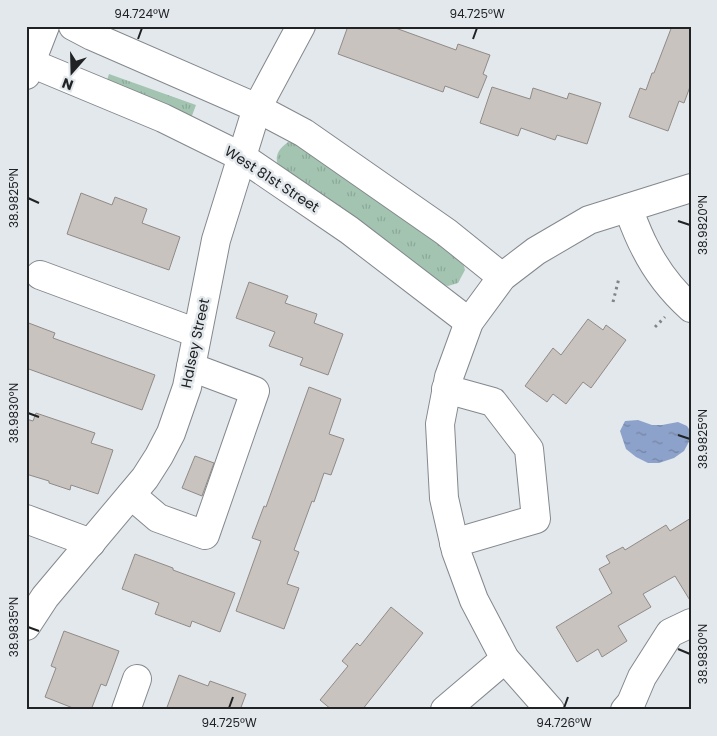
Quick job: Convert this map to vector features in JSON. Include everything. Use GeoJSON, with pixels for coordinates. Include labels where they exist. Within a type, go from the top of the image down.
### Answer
{"type":"FeatureCollection","features":[{"type":"Feature","properties":{"kind":"street"},"geometry":{"type":"LineString","coordinates":[[28,66],[45,26]]}},
{"type":"Feature","properties":{"kind":"street"},"geometry":{"type":"LineString","coordinates":[[74,26],[92,36],[257,108],[304,133],[446,232],[502,277]]}},
{"type":"Feature","properties":{"kind":"street","name":"Halsey Street"},"geometry":{"type":"LineString","coordinates":[[26,626],[45,597],[146,478],[171,433],[187,387],[216,240],[257,108],[301,26]]}},
{"type":"Feature","properties":{"kind":"street","name":"West 81st Street"},"geometry":{"type":"LineString","coordinates":[[28,66],[162,118],[242,157],[349,230],[469,322]]}},
{"type":"Feature","properties":{"kind":"street"},"geometry":{"type":"LineString","coordinates":[[550,710],[504,659],[474,600],[456,551],[444,498],[440,424],[449,377],[469,322],[502,277],[536,251],[589,220],[691,188]]}},
{"type":"Feature","properties":{"kind":"street"},"geometry":{"type":"LineString","coordinates":[[628,208],[644,248],[662,277],[691,308]]}},
{"type":"Feature","properties":{"kind":"street"},"geometry":{"type":"LineString","coordinates":[[40,275],[197,333]]}},
{"type":"Feature","properties":{"kind":"street"},"geometry":{"type":"LineString","coordinates":[[131,495],[158,518],[205,535],[255,391],[191,367]]}},
{"type":"Feature","properties":{"kind":"street"},"geometry":{"type":"LineString","coordinates":[[446,389],[493,402],[529,449],[536,519],[454,543]]}},
{"type":"Feature","properties":{"kind":"street"},"geometry":{"type":"LineString","coordinates":[[26,519],[91,543]]}},
{"type":"Feature","properties":{"kind":"street"},"geometry":{"type":"LineString","coordinates":[[632,708],[642,677],[670,633],[691,623]]}},
{"type":"Feature","properties":{"kind":"street"},"geometry":{"type":"LineString","coordinates":[[445,710],[504,659]]}},
{"type":"Feature","properties":{"kind":"street"},"geometry":{"type":"LineString","coordinates":[[126,710],[137,679]]}},
{"type":"Feature","properties":{"kind":"path"},"geometry":{"type":"LineString","coordinates":[[613,302],[619,278]]}},
{"type":"Feature","properties":{"kind":"green space"},"geometry":{"type":"Polygon","coordinates":[[[109,74],[196,105],[190,121],[105,86],[109,74]]]}},
{"type":"Feature","properties":{"kind":"green space"},"geometry":{"type":"Polygon","coordinates":[[[288,142],[297,143],[462,258],[465,270],[458,283],[448,286],[439,284],[280,171],[277,155],[288,142]]]}},
{"type":"Feature","properties":{"kind":"water"},"geometry":{"type":"Polygon","coordinates":[[[638,420],[652,425],[678,422],[687,426],[691,432],[691,438],[684,451],[674,458],[659,463],[648,463],[626,449],[620,431],[625,421],[638,420]]]}},
{"type":"Feature","properties":{"kind":"building"},"geometry":{"type":"Polygon","coordinates":[[[348,26],[390,26],[456,50],[458,44],[490,55],[483,74],[487,76],[478,98],[445,86],[443,92],[338,54],[348,26]]]}},
{"type":"Feature","properties":{"kind":"building"},"geometry":{"type":"Polygon","coordinates":[[[672,26],[691,26],[691,84],[684,103],[679,101],[668,131],[629,117],[640,88],[646,90],[672,26]]]}},
{"type":"Feature","properties":{"kind":"building"},"geometry":{"type":"Polygon","coordinates":[[[492,87],[530,99],[533,88],[567,99],[569,93],[601,103],[587,144],[557,135],[555,140],[521,128],[518,136],[480,123],[492,87]]]}},
{"type":"Feature","properties":{"kind":"building"},"geometry":{"type":"Polygon","coordinates":[[[81,193],[112,205],[115,197],[147,209],[142,223],[180,237],[169,270],[67,234],[81,193]]]}},
{"type":"Feature","properties":{"kind":"building"},"geometry":{"type":"Polygon","coordinates":[[[249,282],[288,296],[285,303],[317,314],[314,323],[343,334],[328,375],[300,365],[303,358],[269,346],[275,332],[236,318],[249,282]]]}},
{"type":"Feature","properties":{"kind":"building"},"geometry":{"type":"Polygon","coordinates":[[[588,319],[603,330],[606,325],[626,340],[591,388],[583,382],[566,404],[553,394],[547,402],[525,386],[553,348],[561,355],[588,319]]]}},
{"type":"Feature","properties":{"kind":"building"},"geometry":{"type":"Polygon","coordinates":[[[26,322],[55,333],[53,338],[155,375],[142,410],[26,368],[26,322]]]}},
{"type":"Feature","properties":{"kind":"building"},"geometry":{"type":"Polygon","coordinates":[[[309,387],[341,399],[329,434],[344,439],[331,475],[324,473],[294,550],[299,552],[287,584],[299,588],[284,629],[236,611],[261,541],[252,538],[264,506],[266,507],[309,387]]]}},
{"type":"Feature","properties":{"kind":"building"},"geometry":{"type":"Polygon","coordinates":[[[36,413],[95,433],[91,443],[113,450],[98,494],[71,485],[70,490],[26,474],[26,419],[33,421],[36,413]]]}},
{"type":"Feature","properties":{"kind":"building"},"geometry":{"type":"Polygon","coordinates":[[[195,456],[214,463],[202,496],[182,488],[195,456]]]}},
{"type":"Feature","properties":{"kind":"building"},"geometry":{"type":"Polygon","coordinates":[[[691,518],[691,602],[675,576],[643,594],[651,607],[618,626],[627,641],[602,657],[598,649],[577,662],[556,627],[612,593],[599,569],[610,563],[606,556],[623,547],[625,550],[666,525],[670,531],[691,518]]]}},
{"type":"Feature","properties":{"kind":"building"},"geometry":{"type":"Polygon","coordinates":[[[135,554],[235,593],[220,632],[192,621],[190,627],[155,614],[159,603],[122,589],[135,554]]]}},
{"type":"Feature","properties":{"kind":"building"},"geometry":{"type":"Polygon","coordinates":[[[391,607],[423,633],[362,710],[332,710],[320,700],[348,666],[342,661],[357,643],[360,646],[391,607]]]}},
{"type":"Feature","properties":{"kind":"building"},"geometry":{"type":"Polygon","coordinates":[[[64,631],[119,651],[106,686],[101,684],[91,710],[78,710],[45,697],[56,668],[51,666],[64,631]]]}},
{"type":"Feature","properties":{"kind":"building"},"geometry":{"type":"Polygon","coordinates":[[[179,675],[208,686],[210,681],[246,694],[240,710],[166,710],[179,675]]]}}]}
